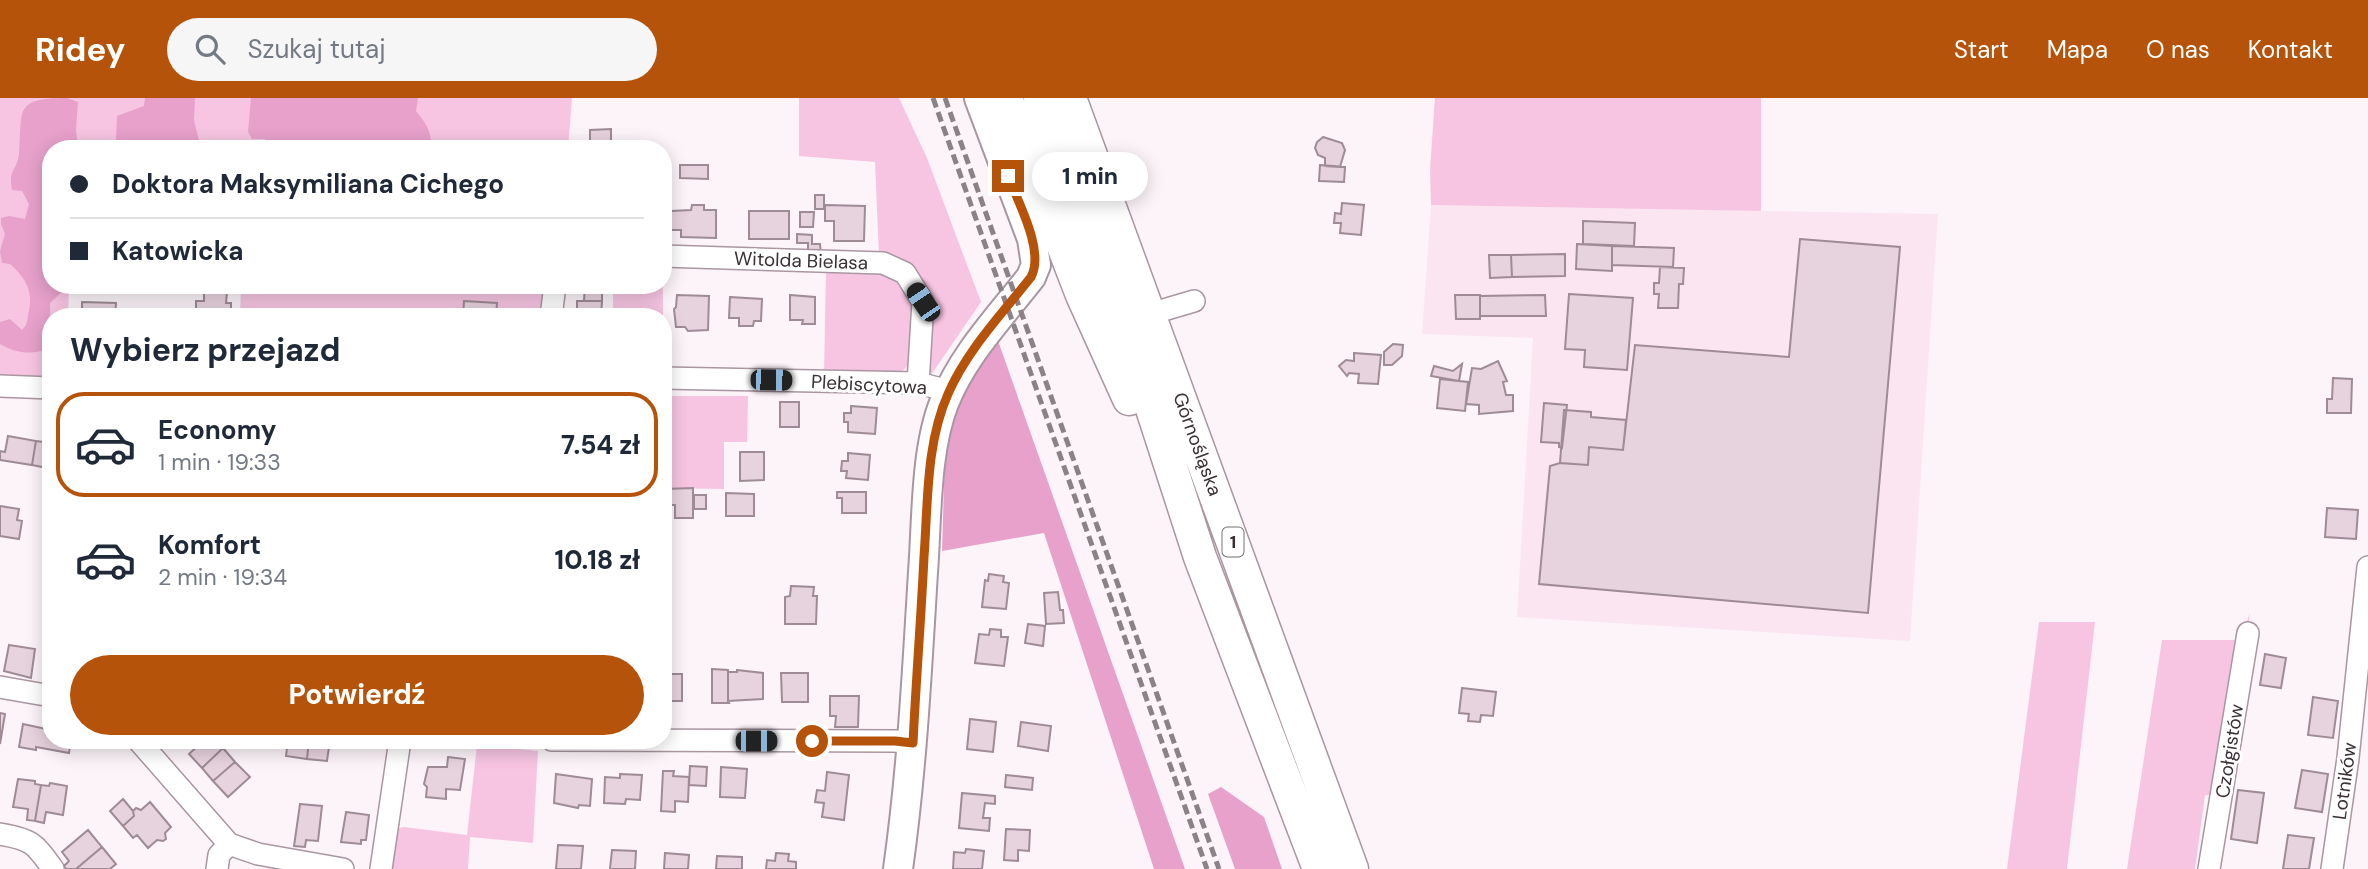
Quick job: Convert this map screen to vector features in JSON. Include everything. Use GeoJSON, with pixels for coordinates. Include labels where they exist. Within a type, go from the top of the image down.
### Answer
{"type":"FeatureCollection","features":[{"type":"Feature","properties":{"kind":"main road"},"geometry":{"type":"LineString","coordinates":[[1006,98],[1082,295],[1200,557]]}},
{"type":"Feature","properties":{"kind":"main road","name":"Górnośląska"},"geometry":{"type":"LineString","coordinates":[[1040,98],[1144,384],[1200,557],[1319,869]]}},
{"type":"Feature","properties":{"kind":"main road","name":"Górnośląska"},"geometry":{"type":"LineString","coordinates":[[1070,98],[1352,869]]}},
{"type":"Feature","properties":{"kind":"street"},"geometry":{"type":"LineString","coordinates":[[898,869],[913,743],[933,440],[949,391],[965,363],[1031,277],[1036,265],[1032,239],[979,98]]}},
{"type":"Feature","properties":{"kind":"street","name":"Witolda Bielasa"},"geometry":{"type":"LineString","coordinates":[[672,256],[883,262],[905,273],[923,302],[918,383]]}},
{"type":"Feature","properties":{"kind":"street"},"geometry":{"type":"LineString","coordinates":[[1150,314],[1194,301]]}},
{"type":"Feature","properties":{"kind":"street","name":"Plebiscytowa"},"geometry":{"type":"LineString","coordinates":[[672,378],[918,383],[949,391]]}},
{"type":"Feature","properties":{"kind":"street"},"geometry":{"type":"LineString","coordinates":[[0,386],[42,388]]}},
{"type":"Feature","properties":{"kind":"street","name":"Lotników"},"geometry":{"type":"LineString","coordinates":[[2332,869],[2348,758],[2368,568]]}},
{"type":"Feature","properties":{"kind":"street","name":"Czołgistów"},"geometry":{"type":"LineString","coordinates":[[2209,869],[2248,633]]}},
{"type":"Feature","properties":{"kind":"street"},"geometry":{"type":"LineString","coordinates":[[0,687],[42,694]]}},
{"type":"Feature","properties":{"kind":"street"},"geometry":{"type":"LineString","coordinates":[[672,740],[913,743]]}},
{"type":"Feature","properties":{"kind":"street"},"geometry":{"type":"LineString","coordinates":[[146,749],[229,844],[258,854],[343,869]]}},
{"type":"Feature","properties":{"kind":"street"},"geometry":{"type":"LineString","coordinates":[[381,869],[399,749]]}},
{"type":"Feature","properties":{"kind":"street"},"geometry":{"type":"LineString","coordinates":[[0,834],[18,837],[36,845],[53,869]]}},
{"type":"Feature","properties":{"kind":"street"},"geometry":{"type":"LineString","coordinates":[[217,869],[219,855],[229,844]]}},
{"type":"Feature","properties":{"kind":"shaded area"},"geometry":{"type":"Polygon","coordinates":[[[0,98],[572,98],[569,140],[42,140],[42,294],[69,294],[68,308],[42,308],[42,377],[0,375],[0,98]]]}},
{"type":"Feature","properties":{"kind":"shaded area"},"geometry":{"type":"Polygon","coordinates":[[[67,98],[78,102],[77,140],[42,140],[42,294],[60,294],[50,303],[50,308],[42,308],[42,351],[19,352],[0,344],[0,322],[10,319],[22,330],[27,322],[30,300],[25,281],[10,264],[2,263],[0,251],[5,234],[1,218],[9,216],[25,219],[29,204],[22,191],[12,190],[11,183],[19,154],[21,117],[29,104],[67,98]]]}},
{"type":"Feature","properties":{"kind":"shaded area"},"geometry":{"type":"Polygon","coordinates":[[[145,98],[195,98],[194,120],[199,140],[116,140],[117,116],[144,106],[145,98]]]}},
{"type":"Feature","properties":{"kind":"shaded area"},"geometry":{"type":"Polygon","coordinates":[[[251,98],[418,98],[416,111],[430,133],[431,140],[266,140],[252,139],[248,132],[251,98]]]}},
{"type":"Feature","properties":{"kind":"shaded area"},"geometry":{"type":"Polygon","coordinates":[[[799,98],[899,98],[927,158],[981,302],[931,375],[923,375],[928,298],[879,256],[875,162],[799,156],[799,98]]]}},
{"type":"Feature","properties":{"kind":"shaded area"},"geometry":{"type":"Polygon","coordinates":[[[1435,98],[1761,98],[1761,211],[1431,205],[1430,169],[1435,98]]]}},
{"type":"Feature","properties":{"kind":"shaded area"},"geometry":{"type":"Polygon","coordinates":[[[1431,205],[1938,214],[1910,641],[1517,617],[1533,338],[1422,334],[1431,205]]]}},
{"type":"Feature","properties":{"kind":"shaded area"},"geometry":{"type":"Polygon","coordinates":[[[864,269],[894,280],[906,289],[917,303],[912,362],[899,374],[824,374],[826,271],[864,269]]]}},
{"type":"Feature","properties":{"kind":"shaded area"},"geometry":{"type":"Polygon","coordinates":[[[241,294],[548,294],[545,308],[240,308],[241,294]]]}},
{"type":"Feature","properties":{"kind":"shaded area"},"geometry":{"type":"Polygon","coordinates":[[[613,294],[663,294],[663,308],[613,308],[613,294]]]}},
{"type":"Feature","properties":{"kind":"shaded area"},"geometry":{"type":"Polygon","coordinates":[[[997,338],[1185,869],[1154,869],[1044,533],[942,551],[946,419],[997,338]]]}},
{"type":"Feature","properties":{"kind":"shaded area"},"geometry":{"type":"Polygon","coordinates":[[[672,396],[748,396],[747,442],[724,442],[724,489],[672,488],[672,396]]]}},
{"type":"Feature","properties":{"kind":"shaded area"},"geometry":{"type":"Polygon","coordinates":[[[2250,613],[2224,795],[2205,795],[2195,869],[2127,869],[2162,640],[2240,640],[2250,613]]]}},
{"type":"Feature","properties":{"kind":"shaded area"},"geometry":{"type":"Polygon","coordinates":[[[2039,622],[2095,622],[2067,869],[2007,869],[2039,622]]]}},
{"type":"Feature","properties":{"kind":"shaded area"},"geometry":{"type":"Polygon","coordinates":[[[477,749],[538,751],[533,843],[470,837],[468,869],[389,869],[394,829],[404,827],[467,835],[477,749]]]}},
{"type":"Feature","properties":{"kind":"shaded area"},"geometry":{"type":"Polygon","coordinates":[[[1221,787],[1264,817],[1282,869],[1235,869],[1208,794],[1221,787]]]}},
{"type":"Feature","properties":{"kind":"building"},"geometry":{"type":"Polygon","coordinates":[[[611,129],[611,140],[590,140],[590,130],[611,129]]]}},
{"type":"Feature","properties":{"kind":"building"},"geometry":{"type":"Polygon","coordinates":[[[1323,137],[1342,143],[1345,150],[1340,167],[1325,166],[1325,158],[1318,155],[1315,148],[1323,137]]]}},
{"type":"Feature","properties":{"kind":"building"},"geometry":{"type":"Polygon","coordinates":[[[680,165],[708,165],[708,179],[680,178],[680,165]]]}},
{"type":"Feature","properties":{"kind":"building"},"geometry":{"type":"Polygon","coordinates":[[[1320,165],[1345,167],[1344,182],[1319,181],[1320,165]]]}},
{"type":"Feature","properties":{"kind":"building"},"geometry":{"type":"Polygon","coordinates":[[[815,195],[824,195],[824,209],[815,209],[815,195]]]}},
{"type":"Feature","properties":{"kind":"building"},"geometry":{"type":"Polygon","coordinates":[[[1342,203],[1364,205],[1361,235],[1340,233],[1341,223],[1334,223],[1335,213],[1341,214],[1342,203]]]}},
{"type":"Feature","properties":{"kind":"building"},"geometry":{"type":"Polygon","coordinates":[[[692,205],[704,205],[704,210],[716,210],[716,238],[681,237],[681,230],[672,230],[672,211],[691,210],[692,205]]]}},
{"type":"Feature","properties":{"kind":"building"},"geometry":{"type":"Polygon","coordinates":[[[825,205],[865,206],[864,241],[834,241],[834,221],[825,221],[825,205]]]}},
{"type":"Feature","properties":{"kind":"building"},"geometry":{"type":"Polygon","coordinates":[[[749,211],[789,211],[789,239],[749,239],[749,211]]]}},
{"type":"Feature","properties":{"kind":"building"},"geometry":{"type":"Polygon","coordinates":[[[800,212],[814,212],[813,227],[800,227],[800,212]]]}},
{"type":"Feature","properties":{"kind":"building"},"geometry":{"type":"Polygon","coordinates":[[[1583,221],[1635,223],[1634,246],[1583,244],[1583,221]]]}},
{"type":"Feature","properties":{"kind":"building"},"geometry":{"type":"Polygon","coordinates":[[[797,234],[812,235],[812,244],[820,244],[821,255],[808,255],[808,243],[797,243],[797,234]]]}},
{"type":"Feature","properties":{"kind":"building"},"geometry":{"type":"Polygon","coordinates":[[[1800,239],[1900,247],[1868,613],[1539,584],[1550,466],[1560,463],[1588,465],[1589,447],[1623,450],[1635,345],[1789,357],[1800,239]]]}},
{"type":"Feature","properties":{"kind":"building"},"geometry":{"type":"Polygon","coordinates":[[[1577,244],[1612,246],[1612,271],[1576,269],[1577,244]]]}},
{"type":"Feature","properties":{"kind":"building"},"geometry":{"type":"Polygon","coordinates":[[[1612,246],[1674,248],[1673,267],[1612,265],[1612,246]]]}},
{"type":"Feature","properties":{"kind":"building"},"geometry":{"type":"Polygon","coordinates":[[[1565,254],[1565,276],[1512,277],[1511,255],[1565,254]]]}},
{"type":"Feature","properties":{"kind":"building"},"geometry":{"type":"Polygon","coordinates":[[[1489,255],[1511,255],[1512,277],[1490,278],[1489,255]]]}},
{"type":"Feature","properties":{"kind":"building"},"geometry":{"type":"Polygon","coordinates":[[[1660,267],[1684,268],[1683,284],[1679,284],[1678,308],[1658,308],[1659,294],[1654,294],[1654,283],[1659,283],[1660,267]]]}},
{"type":"Feature","properties":{"kind":"building"},"geometry":{"type":"Polygon","coordinates":[[[204,294],[227,294],[226,303],[231,303],[231,308],[196,308],[196,301],[204,301],[204,294]]]}},
{"type":"Feature","properties":{"kind":"building"},"geometry":{"type":"Polygon","coordinates":[[[584,294],[602,294],[602,301],[584,301],[584,294]]]}},
{"type":"Feature","properties":{"kind":"building"},"geometry":{"type":"Polygon","coordinates":[[[1569,294],[1633,298],[1627,370],[1584,367],[1585,350],[1565,349],[1569,294]]]}},
{"type":"Feature","properties":{"kind":"building"},"geometry":{"type":"Polygon","coordinates":[[[677,295],[709,296],[708,330],[688,331],[685,327],[676,327],[674,309],[677,295]]]}},
{"type":"Feature","properties":{"kind":"building"},"geometry":{"type":"Polygon","coordinates":[[[790,295],[815,297],[815,324],[790,320],[790,295]]]}},
{"type":"Feature","properties":{"kind":"building"},"geometry":{"type":"Polygon","coordinates":[[[1455,295],[1480,295],[1480,319],[1456,319],[1455,295]]]}},
{"type":"Feature","properties":{"kind":"building"},"geometry":{"type":"Polygon","coordinates":[[[1545,295],[1546,316],[1480,316],[1480,296],[1545,295]]]}},
{"type":"Feature","properties":{"kind":"building"},"geometry":{"type":"Polygon","coordinates":[[[730,297],[762,299],[761,321],[754,321],[753,326],[739,326],[739,318],[729,318],[730,297]]]}},
{"type":"Feature","properties":{"kind":"building"},"geometry":{"type":"Polygon","coordinates":[[[464,301],[497,303],[497,308],[464,308],[464,301]]]}},
{"type":"Feature","properties":{"kind":"building"},"geometry":{"type":"Polygon","coordinates":[[[577,301],[602,301],[602,308],[577,308],[577,301]]]}},
{"type":"Feature","properties":{"kind":"building"},"geometry":{"type":"Polygon","coordinates":[[[82,302],[116,303],[116,308],[82,308],[82,302]]]}},
{"type":"Feature","properties":{"kind":"building"},"geometry":{"type":"Polygon","coordinates":[[[1393,344],[1403,345],[1402,356],[1392,365],[1384,365],[1384,352],[1393,344]]]}},
{"type":"Feature","properties":{"kind":"building"},"geometry":{"type":"Polygon","coordinates":[[[1354,353],[1381,355],[1378,384],[1358,383],[1359,374],[1349,373],[1347,376],[1339,366],[1346,360],[1354,361],[1354,353]]]}},
{"type":"Feature","properties":{"kind":"building"},"geometry":{"type":"Polygon","coordinates":[[[1498,361],[1507,381],[1503,382],[1506,395],[1513,395],[1513,411],[1479,414],[1479,405],[1466,404],[1472,368],[1481,369],[1498,361]]]}},
{"type":"Feature","properties":{"kind":"building"},"geometry":{"type":"Polygon","coordinates":[[[1462,364],[1459,381],[1431,376],[1434,366],[1453,371],[1462,364]]]}},
{"type":"Feature","properties":{"kind":"building"},"geometry":{"type":"Polygon","coordinates":[[[2333,378],[2352,379],[2351,413],[2327,413],[2327,399],[2332,399],[2333,378]]]}},
{"type":"Feature","properties":{"kind":"building"},"geometry":{"type":"Polygon","coordinates":[[[1440,379],[1468,382],[1465,411],[1437,408],[1440,379]]]}},
{"type":"Feature","properties":{"kind":"building"},"geometry":{"type":"Polygon","coordinates":[[[780,402],[799,402],[799,427],[780,427],[780,402]]]}},
{"type":"Feature","properties":{"kind":"building"},"geometry":{"type":"Polygon","coordinates":[[[1544,403],[1567,405],[1562,448],[1559,443],[1541,442],[1544,403]]]}},
{"type":"Feature","properties":{"kind":"building"},"geometry":{"type":"Polygon","coordinates":[[[851,406],[877,408],[875,434],[848,432],[844,413],[851,413],[851,406]]]}},
{"type":"Feature","properties":{"kind":"building"},"geometry":{"type":"Polygon","coordinates":[[[1564,410],[1591,412],[1591,417],[1626,420],[1623,450],[1589,447],[1588,465],[1560,463],[1564,410]]]}},
{"type":"Feature","properties":{"kind":"building"},"geometry":{"type":"Polygon","coordinates":[[[8,436],[36,441],[32,465],[0,460],[0,451],[5,452],[8,436]]]}},
{"type":"Feature","properties":{"kind":"building"},"geometry":{"type":"Polygon","coordinates":[[[36,441],[42,442],[42,467],[32,465],[36,441]]]}},
{"type":"Feature","properties":{"kind":"building"},"geometry":{"type":"Polygon","coordinates":[[[740,452],[764,452],[764,480],[740,481],[740,452]]]}},
{"type":"Feature","properties":{"kind":"building"},"geometry":{"type":"Polygon","coordinates":[[[848,453],[870,455],[868,480],[846,478],[847,471],[841,471],[842,461],[848,461],[848,453]]]}},
{"type":"Feature","properties":{"kind":"building"},"geometry":{"type":"Polygon","coordinates":[[[693,488],[693,518],[675,518],[672,489],[693,488]]]}},
{"type":"Feature","properties":{"kind":"building"},"geometry":{"type":"Polygon","coordinates":[[[837,492],[866,492],[866,513],[842,513],[842,498],[837,498],[837,492]]]}},
{"type":"Feature","properties":{"kind":"building"},"geometry":{"type":"Polygon","coordinates":[[[726,493],[754,494],[754,516],[726,516],[726,493]]]}},
{"type":"Feature","properties":{"kind":"building"},"geometry":{"type":"Polygon","coordinates":[[[694,495],[706,495],[706,509],[694,509],[694,495]]]}},
{"type":"Feature","properties":{"kind":"building"},"geometry":{"type":"Polygon","coordinates":[[[0,506],[19,509],[17,520],[22,521],[19,539],[0,536],[0,506]]]}},
{"type":"Feature","properties":{"kind":"building"},"geometry":{"type":"Polygon","coordinates":[[[2327,508],[2358,510],[2356,539],[2325,537],[2327,508]]]}},
{"type":"Feature","properties":{"kind":"building"},"geometry":{"type":"Polygon","coordinates":[[[989,574],[1004,576],[1003,582],[1009,583],[1006,609],[982,607],[985,580],[988,581],[989,574]]]}},
{"type":"Feature","properties":{"kind":"building"},"geometry":{"type":"Polygon","coordinates":[[[791,586],[814,587],[813,596],[817,596],[816,624],[785,624],[785,597],[790,596],[791,586]]]}},
{"type":"Feature","properties":{"kind":"building"},"geometry":{"type":"Polygon","coordinates":[[[1058,592],[1064,623],[1046,624],[1044,593],[1058,592]]]}},
{"type":"Feature","properties":{"kind":"building"},"geometry":{"type":"Polygon","coordinates":[[[1028,624],[1045,626],[1043,646],[1025,643],[1028,624]]]}},
{"type":"Feature","properties":{"kind":"building"},"geometry":{"type":"Polygon","coordinates":[[[990,629],[1001,630],[1001,637],[1008,637],[1004,666],[975,663],[979,634],[989,635],[990,629]]]}},
{"type":"Feature","properties":{"kind":"building"},"geometry":{"type":"Polygon","coordinates":[[[9,645],[35,649],[31,678],[4,671],[9,645]]]}},
{"type":"Feature","properties":{"kind":"building"},"geometry":{"type":"Polygon","coordinates":[[[2265,654],[2286,658],[2281,688],[2260,685],[2265,654]]]}},
{"type":"Feature","properties":{"kind":"building"},"geometry":{"type":"Polygon","coordinates":[[[712,669],[728,670],[729,703],[712,703],[712,669]]]}},
{"type":"Feature","properties":{"kind":"building"},"geometry":{"type":"Polygon","coordinates":[[[737,670],[763,673],[763,699],[728,701],[728,672],[737,670]]]}},
{"type":"Feature","properties":{"kind":"building"},"geometry":{"type":"Polygon","coordinates":[[[781,673],[808,673],[808,702],[782,702],[781,673]]]}},
{"type":"Feature","properties":{"kind":"building"},"geometry":{"type":"Polygon","coordinates":[[[672,674],[682,674],[682,701],[672,701],[672,674]]]}},
{"type":"Feature","properties":{"kind":"building"},"geometry":{"type":"Polygon","coordinates":[[[1462,688],[1496,692],[1493,716],[1481,715],[1480,722],[1468,721],[1469,714],[1459,713],[1462,688]]]}},
{"type":"Feature","properties":{"kind":"building"},"geometry":{"type":"Polygon","coordinates":[[[830,696],[859,696],[858,727],[835,727],[836,716],[830,716],[830,696]]]}},
{"type":"Feature","properties":{"kind":"building"},"geometry":{"type":"Polygon","coordinates":[[[2313,697],[2338,701],[2333,738],[2308,735],[2313,697]]]}},
{"type":"Feature","properties":{"kind":"building"},"geometry":{"type":"Polygon","coordinates":[[[0,713],[5,714],[0,744],[0,713]]]}},
{"type":"Feature","properties":{"kind":"building"},"geometry":{"type":"Polygon","coordinates":[[[970,719],[996,722],[993,752],[967,749],[970,719]]]}},
{"type":"Feature","properties":{"kind":"building"},"geometry":{"type":"Polygon","coordinates":[[[1021,722],[1051,726],[1048,751],[1018,746],[1021,722]]]}},
{"type":"Feature","properties":{"kind":"building"},"geometry":{"type":"Polygon","coordinates":[[[23,724],[42,728],[42,748],[36,747],[36,750],[19,747],[23,724]]]}},
{"type":"Feature","properties":{"kind":"building"},"geometry":{"type":"Polygon","coordinates":[[[47,749],[70,749],[69,753],[47,749]]]}},
{"type":"Feature","properties":{"kind":"building"},"geometry":{"type":"Polygon","coordinates":[[[194,749],[222,749],[202,768],[189,754],[194,749]]]}},
{"type":"Feature","properties":{"kind":"building"},"geometry":{"type":"Polygon","coordinates":[[[222,749],[235,762],[213,781],[202,768],[222,749]]]}},
{"type":"Feature","properties":{"kind":"building"},"geometry":{"type":"Polygon","coordinates":[[[287,749],[308,749],[307,759],[286,756],[287,749]]]}},
{"type":"Feature","properties":{"kind":"building"},"geometry":{"type":"Polygon","coordinates":[[[308,749],[329,749],[327,761],[307,759],[308,749]]]}},
{"type":"Feature","properties":{"kind":"building"},"geometry":{"type":"Polygon","coordinates":[[[448,757],[465,759],[460,790],[446,789],[446,799],[426,797],[427,787],[424,784],[428,767],[447,767],[448,757]]]}},
{"type":"Feature","properties":{"kind":"building"},"geometry":{"type":"Polygon","coordinates":[[[235,762],[250,777],[228,797],[213,781],[235,762]]]}},
{"type":"Feature","properties":{"kind":"building"},"geometry":{"type":"Polygon","coordinates":[[[690,766],[707,767],[706,786],[689,785],[690,766]]]}},
{"type":"Feature","properties":{"kind":"building"},"geometry":{"type":"Polygon","coordinates":[[[721,767],[747,769],[745,798],[720,797],[721,767]]]}},
{"type":"Feature","properties":{"kind":"building"},"geometry":{"type":"Polygon","coordinates":[[[2302,770],[2328,774],[2322,812],[2295,808],[2302,770]]]}},
{"type":"Feature","properties":{"kind":"building"},"geometry":{"type":"Polygon","coordinates":[[[663,771],[674,771],[673,776],[689,777],[688,802],[675,801],[675,812],[661,811],[663,771]]]}},
{"type":"Feature","properties":{"kind":"building"},"geometry":{"type":"Polygon","coordinates":[[[827,772],[849,775],[844,820],[822,817],[824,803],[815,802],[817,790],[825,791],[827,772]]]}},
{"type":"Feature","properties":{"kind":"building"},"geometry":{"type":"Polygon","coordinates":[[[556,774],[592,779],[590,806],[579,805],[578,808],[554,803],[556,774]]]}},
{"type":"Feature","properties":{"kind":"building"},"geometry":{"type":"Polygon","coordinates":[[[620,774],[642,775],[640,800],[626,799],[625,804],[604,803],[605,777],[620,778],[620,774]]]}},
{"type":"Feature","properties":{"kind":"building"},"geometry":{"type":"Polygon","coordinates":[[[1006,775],[1033,778],[1032,790],[1005,787],[1006,775]]]}},
{"type":"Feature","properties":{"kind":"building"},"geometry":{"type":"Polygon","coordinates":[[[18,779],[35,781],[35,784],[41,785],[35,821],[27,820],[28,809],[13,807],[18,779]]]}},
{"type":"Feature","properties":{"kind":"building"},"geometry":{"type":"Polygon","coordinates":[[[50,783],[67,786],[63,815],[46,812],[44,823],[35,821],[41,785],[49,786],[50,783]]]}},
{"type":"Feature","properties":{"kind":"building"},"geometry":{"type":"Polygon","coordinates":[[[2238,790],[2264,793],[2257,843],[2231,839],[2238,790]]]}},
{"type":"Feature","properties":{"kind":"building"},"geometry":{"type":"Polygon","coordinates":[[[962,793],[995,796],[995,804],[985,803],[983,818],[990,818],[989,831],[959,828],[962,793]]]}},
{"type":"Feature","properties":{"kind":"building"},"geometry":{"type":"Polygon","coordinates":[[[123,799],[134,816],[123,826],[110,811],[123,799]]]}},
{"type":"Feature","properties":{"kind":"building"},"geometry":{"type":"Polygon","coordinates":[[[150,802],[171,827],[165,833],[166,839],[157,840],[148,848],[137,835],[133,838],[123,826],[134,816],[133,811],[136,808],[141,810],[150,802]]]}},
{"type":"Feature","properties":{"kind":"building"},"geometry":{"type":"Polygon","coordinates":[[[300,804],[322,806],[318,841],[306,840],[305,847],[294,846],[300,804]]]}},
{"type":"Feature","properties":{"kind":"building"},"geometry":{"type":"Polygon","coordinates":[[[346,812],[369,815],[366,840],[361,840],[361,844],[341,842],[346,812]]]}},
{"type":"Feature","properties":{"kind":"building"},"geometry":{"type":"Polygon","coordinates":[[[1006,829],[1030,830],[1029,851],[1018,850],[1018,861],[1004,860],[1006,829]]]}},
{"type":"Feature","properties":{"kind":"building"},"geometry":{"type":"Polygon","coordinates":[[[88,830],[102,847],[76,869],[66,869],[64,866],[69,861],[62,852],[88,830]]]}},
{"type":"Feature","properties":{"kind":"building"},"geometry":{"type":"Polygon","coordinates":[[[2288,835],[2314,838],[2309,869],[2283,869],[2288,835]]]}},
{"type":"Feature","properties":{"kind":"building"},"geometry":{"type":"Polygon","coordinates":[[[558,845],[583,846],[581,869],[556,869],[558,845]]]}},
{"type":"Feature","properties":{"kind":"building"},"geometry":{"type":"Polygon","coordinates":[[[102,847],[116,864],[110,869],[76,869],[102,847]]]}},
{"type":"Feature","properties":{"kind":"building"},"geometry":{"type":"Polygon","coordinates":[[[966,849],[984,851],[982,869],[953,869],[954,852],[965,853],[966,849]]]}},
{"type":"Feature","properties":{"kind":"building"},"geometry":{"type":"Polygon","coordinates":[[[612,850],[636,851],[635,869],[610,869],[612,850]]]}},
{"type":"Feature","properties":{"kind":"building"},"geometry":{"type":"Polygon","coordinates":[[[665,853],[689,855],[688,869],[664,869],[665,853]]]}},
{"type":"Feature","properties":{"kind":"building"},"geometry":{"type":"Polygon","coordinates":[[[776,853],[789,854],[788,861],[796,862],[796,869],[766,869],[767,860],[775,861],[776,853]]]}},
{"type":"Feature","properties":{"kind":"building"},"geometry":{"type":"Polygon","coordinates":[[[717,856],[742,857],[742,869],[716,869],[717,856]]]}},
{"type":"Feature","properties":{"kind":"railway"},"geometry":{"type":"LineString","coordinates":[[933,98],[1207,869]]}},
{"type":"Feature","properties":{"kind":"railway"},"geometry":{"type":"LineString","coordinates":[[945,98],[1219,869]]}},
{"type":"Feature","properties":{"kind":"route"},"geometry":{"type":"LineString","coordinates":[[812,741],[913,743],[926,529],[933,440],[938,419],[949,391],[965,363],[1031,277],[1036,265],[1032,239],[1008,176]]}}]}
